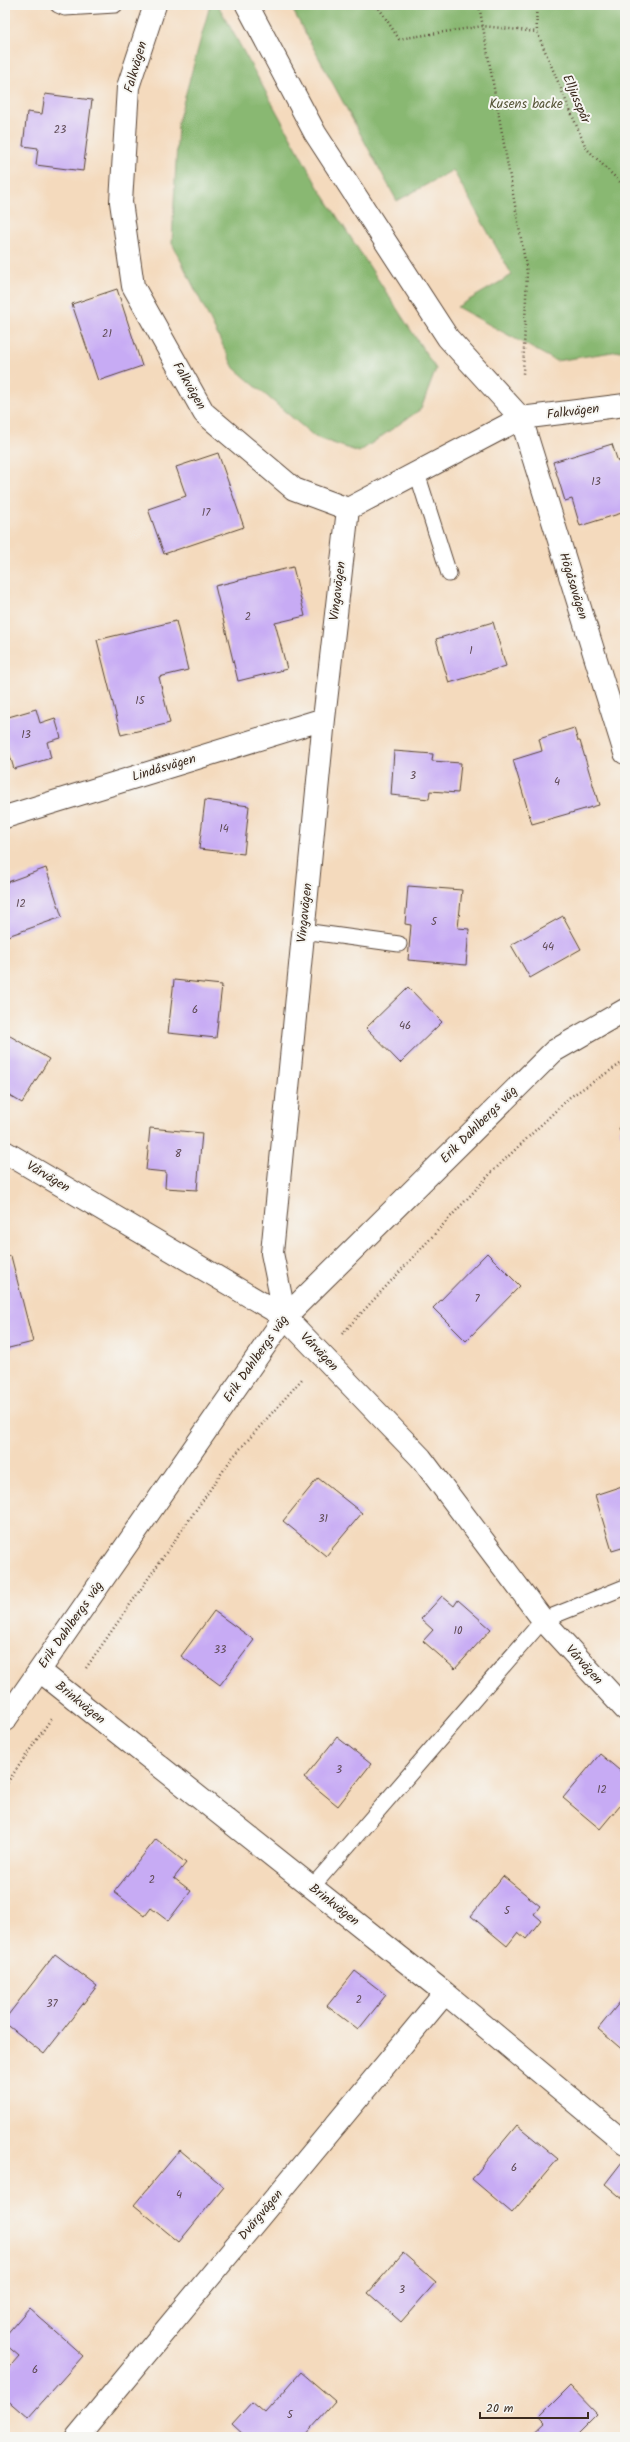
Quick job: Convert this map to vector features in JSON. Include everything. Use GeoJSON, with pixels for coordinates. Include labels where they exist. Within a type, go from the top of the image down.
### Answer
{"type":"FeatureCollection","features":[{"type":"Feature","properties":{"kind":"street","name":"Falkvägen"},"geometry":{"type":"LineString","coordinates":[[155,5],[128,86],[121,202],[133,286],[204,413],[294,489],[348,509],[521,418],[625,405]]}},
{"type":"Feature","properties":{"kind":"street"},"geometry":{"type":"LineString","coordinates":[[247,5],[315,134],[448,338],[521,418]]}},
{"type":"Feature","properties":{"kind":"street","name":"Högåsavägen"},"geometry":{"type":"LineString","coordinates":[[521,418],[625,753]]}},
{"type":"Feature","properties":{"kind":"street","name":"Vingavägen"},"geometry":{"type":"LineString","coordinates":[[285,1317],[272,1253],[324,719],[348,509]]}},
{"type":"Feature","properties":{"kind":"street","name":"Lindåsvägen"},"geometry":{"type":"LineString","coordinates":[[5,817],[324,719]]}},
{"type":"Feature","properties":{"kind":"street","name":"Erik Dahlbergs väg"},"geometry":{"type":"LineString","coordinates":[[5,1720],[285,1317],[554,1051],[625,1010]]}},
{"type":"Feature","properties":{"kind":"street","name":"Vårvägen"},"geometry":{"type":"LineString","coordinates":[[5,1152],[285,1317],[421,1458],[543,1620],[625,1710]]}},
{"type":"Feature","properties":{"kind":"street","name":"Brinkvägen"},"geometry":{"type":"LineString","coordinates":[[40,1671],[444,1993],[625,2143]]}},
{"type":"Feature","properties":{"kind":"street","name":"Dvärgvägen"},"geometry":{"type":"LineString","coordinates":[[77,2437],[444,1993]]}},
{"type":"Feature","properties":{"kind":"lane"},"geometry":{"type":"LineString","coordinates":[[58,5],[65,8],[115,5]]}},
{"type":"Feature","properties":{"kind":"lane"},"geometry":{"type":"LineString","coordinates":[[417,473],[449,574]]}},
{"type":"Feature","properties":{"kind":"lane"},"geometry":{"type":"LineString","coordinates":[[303,931],[398,944]]}},
{"type":"Feature","properties":{"kind":"lane"},"geometry":{"type":"LineString","coordinates":[[312,1887],[543,1620],[625,1588]]}},
{"type":"Feature","properties":{"kind":"path"},"geometry":{"type":"LineString","coordinates":[[377,5],[399,39],[483,26],[537,32]]}},
{"type":"Feature","properties":{"kind":"path"},"geometry":{"type":"LineString","coordinates":[[479,5],[527,272],[521,418]]}},
{"type":"Feature","properties":{"kind":"path","name":"Elljusspår"},"geometry":{"type":"LineString","coordinates":[[536,5],[537,32],[586,148],[625,187]]}},
{"type":"Feature","properties":{"kind":"path"},"geometry":{"type":"LineString","coordinates":[[5,1786],[232,1458],[322,1356],[492,1172],[570,1097],[625,1061]]}},
{"type":"Feature","properties":{"kind":"green space"},"geometry":{"type":"Polygon","coordinates":[[[210,5],[218,5],[318,187],[436,369],[421,409],[359,452],[315,437],[234,368],[172,243],[178,122],[210,5]]]}},
{"type":"Feature","properties":{"kind":"green space","name":"Kusens backe"},"geometry":{"type":"Polygon","coordinates":[[[290,5],[625,5],[625,350],[556,361],[457,307],[512,275],[453,170],[397,201],[290,5]]]}},
{"type":"Feature","properties":{"kind":"building"},"geometry":{"type":"Polygon","coordinates":[[[45,94],[92,100],[83,171],[36,165],[38,148],[23,146],[27,112],[42,114],[45,94]]]}},
{"type":"Feature","properties":{"kind":"building"},"geometry":{"type":"Polygon","coordinates":[[[117,289],[142,366],[98,381],[72,304],[117,289]]]}},
{"type":"Feature","properties":{"kind":"building"},"geometry":{"type":"Polygon","coordinates":[[[612,444],[618,462],[625,460],[625,512],[580,526],[572,499],[565,501],[553,462],[612,444]]]}},
{"type":"Feature","properties":{"kind":"building"},"geometry":{"type":"Polygon","coordinates":[[[218,453],[244,527],[164,554],[148,509],[186,496],[176,467],[218,453]]]}},
{"type":"Feature","properties":{"kind":"building"},"geometry":{"type":"Polygon","coordinates":[[[293,567],[305,616],[275,623],[287,669],[238,681],[215,586],[293,567]]]}},
{"type":"Feature","properties":{"kind":"building"},"geometry":{"type":"Polygon","coordinates":[[[176,621],[188,670],[159,677],[170,723],[121,735],[97,640],[176,621]]]}},
{"type":"Feature","properties":{"kind":"building"},"geometry":{"type":"Polygon","coordinates":[[[493,622],[506,666],[449,683],[436,639],[493,622]]]}},
{"type":"Feature","properties":{"kind":"building"},"geometry":{"type":"Polygon","coordinates":[[[36,709],[40,723],[55,718],[61,738],[47,742],[51,758],[14,769],[5,739],[5,718],[36,709]]]}},
{"type":"Feature","properties":{"kind":"building"},"geometry":{"type":"Polygon","coordinates":[[[574,728],[578,741],[580,741],[599,805],[532,824],[513,760],[542,751],[539,739],[574,728]]]}},
{"type":"Feature","properties":{"kind":"building"},"geometry":{"type":"Polygon","coordinates":[[[394,751],[433,754],[432,761],[461,763],[458,793],[430,791],[429,799],[391,795],[394,751]]]}},
{"type":"Feature","properties":{"kind":"building"},"geometry":{"type":"Polygon","coordinates":[[[205,800],[249,806],[244,854],[199,849],[205,800]]]}},
{"type":"Feature","properties":{"kind":"building"},"geometry":{"type":"Polygon","coordinates":[[[46,868],[62,917],[5,937],[5,883],[46,868]]]}},
{"type":"Feature","properties":{"kind":"building"},"geometry":{"type":"Polygon","coordinates":[[[408,886],[462,890],[458,928],[469,929],[466,965],[408,960],[411,925],[405,924],[408,886]]]}},
{"type":"Feature","properties":{"kind":"building"},"geometry":{"type":"Polygon","coordinates":[[[563,916],[581,949],[530,978],[511,945],[563,916]]]}},
{"type":"Feature","properties":{"kind":"building"},"geometry":{"type":"Polygon","coordinates":[[[174,980],[222,985],[216,1038],[168,1033],[174,980]]]}},
{"type":"Feature","properties":{"kind":"building"},"geometry":{"type":"Polygon","coordinates":[[[408,987],[442,1022],[400,1063],[366,1028],[408,987]]]}},
{"type":"Feature","properties":{"kind":"building"},"geometry":{"type":"Polygon","coordinates":[[[5,1033],[49,1059],[22,1103],[5,1093],[5,1033]]]}},
{"type":"Feature","properties":{"kind":"building"},"geometry":{"type":"Polygon","coordinates":[[[625,1126],[625,1146],[619,1128],[625,1126]]]}},
{"type":"Feature","properties":{"kind":"building"},"geometry":{"type":"Polygon","coordinates":[[[150,1128],[202,1133],[197,1190],[165,1188],[166,1172],[146,1170],[150,1128]]]}},
{"type":"Feature","properties":{"kind":"building"},"geometry":{"type":"Polygon","coordinates":[[[487,1253],[520,1286],[466,1341],[433,1308],[487,1253]]]}},
{"type":"Feature","properties":{"kind":"building"},"geometry":{"type":"Polygon","coordinates":[[[11,1256],[33,1342],[5,1349],[5,1257],[11,1256]]]}},
{"type":"Feature","properties":{"kind":"building"},"geometry":{"type":"Polygon","coordinates":[[[318,1478],[362,1513],[326,1556],[283,1521],[318,1478]]]}},
{"type":"Feature","properties":{"kind":"building"},"geometry":{"type":"Polygon","coordinates":[[[625,1485],[625,1547],[612,1551],[595,1495],[625,1485]]]}},
{"type":"Feature","properties":{"kind":"building"},"geometry":{"type":"Polygon","coordinates":[[[442,1596],[454,1606],[458,1600],[491,1629],[455,1669],[423,1641],[433,1630],[421,1619],[442,1596]]]}},
{"type":"Feature","properties":{"kind":"building"},"geometry":{"type":"Polygon","coordinates":[[[214,1611],[254,1640],[220,1685],[181,1656],[214,1611]]]}},
{"type":"Feature","properties":{"kind":"building"},"geometry":{"type":"Polygon","coordinates":[[[337,1737],[371,1764],[338,1806],[304,1778],[337,1737]]]}},
{"type":"Feature","properties":{"kind":"building"},"geometry":{"type":"Polygon","coordinates":[[[600,1754],[625,1775],[625,1799],[600,1829],[563,1798],[600,1754]]]}},
{"type":"Feature","properties":{"kind":"building"},"geometry":{"type":"Polygon","coordinates":[[[156,1839],[186,1863],[174,1878],[191,1891],[168,1921],[151,1908],[145,1916],[114,1892],[156,1839]]]}},
{"type":"Feature","properties":{"kind":"building"},"geometry":{"type":"Polygon","coordinates":[[[503,1876],[540,1906],[534,1914],[541,1920],[526,1939],[518,1932],[507,1946],[471,1916],[503,1876]]]}},
{"type":"Feature","properties":{"kind":"building"},"geometry":{"type":"Polygon","coordinates":[[[55,1954],[97,1986],[44,2054],[5,2023],[5,2019],[55,1954]]]}},
{"type":"Feature","properties":{"kind":"building"},"geometry":{"type":"Polygon","coordinates":[[[355,1971],[386,1995],[358,2030],[327,2006],[355,1971]]]}},
{"type":"Feature","properties":{"kind":"building"},"geometry":{"type":"Polygon","coordinates":[[[625,1996],[625,2052],[598,2029],[625,1996]]]}},
{"type":"Feature","properties":{"kind":"building"},"geometry":{"type":"Polygon","coordinates":[[[517,2125],[558,2159],[512,2213],[472,2179],[517,2125]]]}},
{"type":"Feature","properties":{"kind":"building"},"geometry":{"type":"Polygon","coordinates":[[[180,2150],[224,2187],[179,2242],[134,2205],[180,2150]]]}},
{"type":"Feature","properties":{"kind":"building"},"geometry":{"type":"Polygon","coordinates":[[[622,2162],[625,2164],[625,2201],[605,2184],[622,2162]]]}},
{"type":"Feature","properties":{"kind":"building"},"geometry":{"type":"Polygon","coordinates":[[[403,2253],[436,2282],[401,2322],[368,2293],[403,2253]]]}},
{"type":"Feature","properties":{"kind":"building"},"geometry":{"type":"Polygon","coordinates":[[[29,2308],[83,2356],[28,2418],[5,2398],[5,2372],[19,2356],[5,2344],[5,2336],[29,2308]]]}},
{"type":"Feature","properties":{"kind":"building"},"geometry":{"type":"Polygon","coordinates":[[[301,2372],[335,2401],[303,2437],[246,2437],[232,2424],[252,2402],[265,2413],[301,2372]]]}},
{"type":"Feature","properties":{"kind":"building"},"geometry":{"type":"Polygon","coordinates":[[[570,2386],[597,2414],[574,2437],[530,2437],[546,2422],[540,2416],[570,2386]]]}}]}
